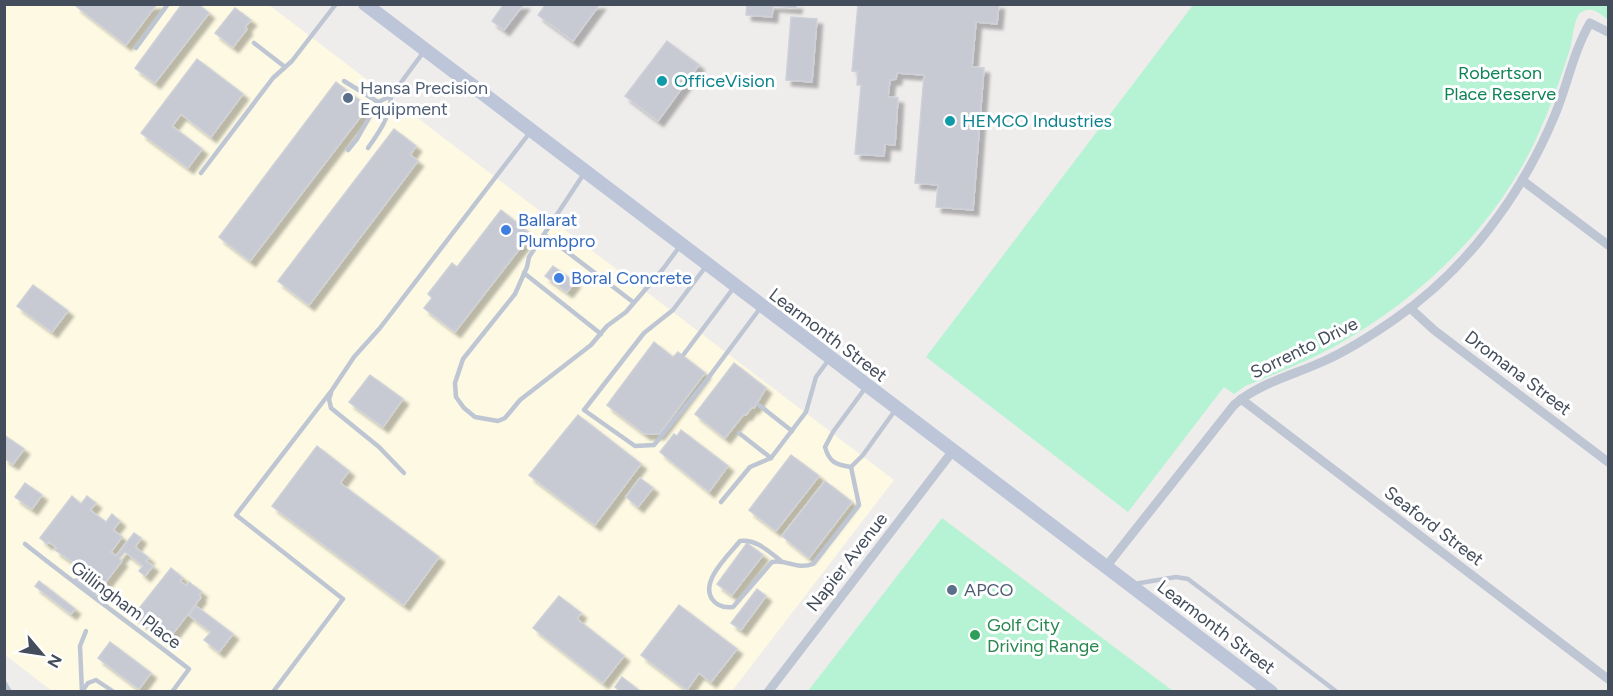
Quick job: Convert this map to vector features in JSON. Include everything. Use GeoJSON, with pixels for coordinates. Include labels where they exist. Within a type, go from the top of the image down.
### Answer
{"type":"FeatureCollection","features":[{"type":"Feature","properties":{"kind":"street","name":"Learmonth Street"},"geometry":{"type":"LineString","coordinates":[[365,4],[707,266],[1271,692]]}},
{"type":"Feature","properties":{"kind":"street","name":"Sorrento Drive"},"geometry":{"type":"LineString","coordinates":[[1105,568],[1223,416],[1241,399],[1254,391],[1339,354],[1410,308],[1473,248],[1522,180],[1554,118],[1590,23],[1608,32]]}},
{"type":"Feature","properties":{"kind":"street"},"geometry":{"type":"LineString","coordinates":[[1522,180],[1608,245]]}},
{"type":"Feature","properties":{"kind":"street","name":"Dromana Street"},"geometry":{"type":"LineString","coordinates":[[1410,308],[1434,330],[1608,462]]}},
{"type":"Feature","properties":{"kind":"street","name":"Seaford Street"},"geometry":{"type":"LineString","coordinates":[[1241,399],[1608,679]]}},
{"type":"Feature","properties":{"kind":"street","name":"Napier Avenue"},"geometry":{"type":"LineString","coordinates":[[768,692],[952,452]]}},
{"type":"Feature","properties":{"kind":"lane"},"geometry":{"type":"LineString","coordinates":[[136,48],[168,4]]}},
{"type":"Feature","properties":{"kind":"lane"},"geometry":{"type":"LineString","coordinates":[[201,173],[273,78],[285,67],[336,4]]}},
{"type":"Feature","properties":{"kind":"lane"},"geometry":{"type":"LineString","coordinates":[[254,43],[285,67]]}},
{"type":"Feature","properties":{"kind":"lane"},"geometry":{"type":"LineString","coordinates":[[348,150],[357,139],[378,102],[391,96],[425,50]]}},
{"type":"Feature","properties":{"kind":"lane"},"geometry":{"type":"LineString","coordinates":[[344,81],[378,102]]}},
{"type":"Feature","properties":{"kind":"lane"},"geometry":{"type":"LineString","coordinates":[[368,148],[381,130],[390,110],[391,96]]}},
{"type":"Feature","properties":{"kind":"lane"},"geometry":{"type":"LineString","coordinates":[[273,692],[343,600],[236,515],[332,390],[354,357],[380,328],[531,131]]}},
{"type":"Feature","properties":{"kind":"lane"},"geometry":{"type":"LineString","coordinates":[[585,172],[529,257],[515,294],[463,359],[455,383],[456,397],[475,417],[498,421],[505,418],[520,400],[591,345],[626,312],[647,289],[680,245]]}},
{"type":"Feature","properties":{"kind":"lane"},"geometry":{"type":"LineString","coordinates":[[545,235],[633,302]]}},
{"type":"Feature","properties":{"kind":"lane"},"geometry":{"type":"LineString","coordinates":[[707,266],[673,310],[644,333],[584,410],[635,446],[654,445],[762,307]]}},
{"type":"Feature","properties":{"kind":"lane"},"geometry":{"type":"LineString","coordinates":[[524,273],[601,334]]}},
{"type":"Feature","properties":{"kind":"lane"},"geometry":{"type":"LineString","coordinates":[[684,354],[735,286]]}},
{"type":"Feature","properties":{"kind":"lane"},"geometry":{"type":"LineString","coordinates":[[720,501],[750,467],[771,458],[806,412],[816,377],[830,358]]}},
{"type":"Feature","properties":{"kind":"lane"},"geometry":{"type":"LineString","coordinates":[[851,467],[840,465],[828,457],[825,447],[833,432],[867,386]]}},
{"type":"Feature","properties":{"kind":"lane"},"geometry":{"type":"LineString","coordinates":[[332,390],[329,399],[331,408],[379,447],[404,473]]}},
{"type":"Feature","properties":{"kind":"lane"},"geometry":{"type":"LineString","coordinates":[[759,405],[792,430]]}},
{"type":"Feature","properties":{"kind":"lane"},"geometry":{"type":"LineString","coordinates":[[851,467],[863,455],[896,409]]}},
{"type":"Feature","properties":{"kind":"lane"},"geometry":{"type":"LineString","coordinates":[[738,433],[771,458]]}},
{"type":"Feature","properties":{"kind":"lane"},"geometry":{"type":"LineString","coordinates":[[781,561],[772,562],[734,607],[720,606],[710,596],[709,580],[740,541],[748,540],[758,543],[781,561],[792,566],[806,567],[813,564],[858,505],[851,467]]}},
{"type":"Feature","properties":{"kind":"lane","name":"Gillingham Place"},"geometry":{"type":"LineString","coordinates":[[25,544],[92,598],[129,622],[189,669],[172,692]]}},
{"type":"Feature","properties":{"kind":"lane"},"geometry":{"type":"LineString","coordinates":[[1131,584],[1176,577],[1188,579],[1337,692]]}},
{"type":"Feature","properties":{"kind":"lane"},"geometry":{"type":"LineString","coordinates":[[82,692],[80,646],[86,631]]}},
{"type":"Feature","properties":{"kind":"lane"},"geometry":{"type":"LineString","coordinates":[[82,692],[88,683],[96,680],[114,692]]}},
{"type":"Feature","properties":{"kind":"lane"},"geometry":{"type":"LineString","coordinates":[[4,682],[10,692]]}},
{"type":"Feature","properties":{"kind":"shaded area"},"geometry":{"type":"Polygon","coordinates":[[[4,5],[269,5],[894,480],[732,691],[52,691],[5,655],[4,5]]]}},
{"type":"Feature","properties":{"kind":"green space","name":"Robertson Place Reserve"},"geometry":{"type":"Polygon","coordinates":[[[1608,4],[1608,20],[1598,12],[1590,10],[1579,14],[1575,22],[1570,49],[1536,139],[1499,202],[1453,257],[1398,305],[1337,345],[1245,386],[1234,394],[1224,387],[1128,512],[926,357],[1193,5],[1608,4]]]}},
{"type":"Feature","properties":{"kind":"green space","name":"Golf City Driving Range"},"geometry":{"type":"Polygon","coordinates":[[[942,518],[1173,691],[808,691],[942,518]]]}},
{"type":"Feature","properties":{"kind":"building"},"geometry":{"type":"Polygon","coordinates":[[[77,4],[157,4],[126,45],[76,6],[77,4]]]}},
{"type":"Feature","properties":{"kind":"building"},"geometry":{"type":"Polygon","coordinates":[[[182,4],[198,4],[209,13],[155,83],[135,68],[182,4]]]}},
{"type":"Feature","properties":{"kind":"building"},"geometry":{"type":"Polygon","coordinates":[[[504,4],[524,4],[504,30],[492,21],[504,4]]]}},
{"type":"Feature","properties":{"kind":"building"},"geometry":{"type":"Polygon","coordinates":[[[546,4],[600,4],[573,41],[538,15],[546,4]]]}},
{"type":"Feature","properties":{"kind":"building"},"geometry":{"type":"Polygon","coordinates":[[[747,4],[797,4],[796,8],[773,6],[772,17],[746,15],[747,4]]]}},
{"type":"Feature","properties":{"kind":"building","name":"HEMCO Industries"},"geometry":{"type":"Polygon","coordinates":[[[858,4],[999,4],[997,24],[976,22],[972,67],[984,68],[973,210],[936,207],[938,185],[915,183],[924,75],[897,73],[896,79],[890,80],[888,97],[898,98],[895,145],[885,144],[884,156],[855,154],[861,85],[857,85],[858,72],[852,71],[858,4]]]}},
{"type":"Feature","properties":{"kind":"building"},"geometry":{"type":"Polygon","coordinates":[[[235,8],[251,20],[233,47],[215,33],[235,8]]]}},
{"type":"Feature","properties":{"kind":"building"},"geometry":{"type":"Polygon","coordinates":[[[791,17],[817,19],[812,82],[786,80],[791,17]]]}},
{"type":"Feature","properties":{"kind":"building","name":"OfficeVision"},"geometry":{"type":"Polygon","coordinates":[[[667,41],[699,65],[658,121],[625,96],[667,41]]]}},
{"type":"Feature","properties":{"kind":"building"},"geometry":{"type":"Polygon","coordinates":[[[197,59],[243,94],[211,137],[181,114],[172,126],[202,149],[188,168],[141,133],[197,59]]]}},
{"type":"Feature","properties":{"kind":"building"},"geometry":{"type":"Polygon","coordinates":[[[336,82],[368,107],[250,261],[219,237],[336,82]]]}},
{"type":"Feature","properties":{"kind":"building"},"geometry":{"type":"Polygon","coordinates":[[[394,129],[416,146],[410,155],[418,161],[309,305],[278,281],[394,129]]]}},
{"type":"Feature","properties":{"kind":"building"},"geometry":{"type":"Polygon","coordinates":[[[501,210],[531,234],[455,332],[424,308],[432,298],[428,294],[452,263],[457,267],[501,210]]]}},
{"type":"Feature","properties":{"kind":"building"},"geometry":{"type":"Polygon","coordinates":[[[553,266],[575,282],[567,292],[545,276],[553,266]]]}},
{"type":"Feature","properties":{"kind":"building"},"geometry":{"type":"Polygon","coordinates":[[[33,285],[68,311],[52,332],[17,306],[33,285]]]}},
{"type":"Feature","properties":{"kind":"building"},"geometry":{"type":"Polygon","coordinates":[[[654,342],[673,357],[678,352],[705,373],[659,434],[645,434],[607,405],[654,342]]]}},
{"type":"Feature","properties":{"kind":"building"},"geometry":{"type":"Polygon","coordinates":[[[734,363],[766,388],[754,408],[752,407],[746,415],[744,414],[725,438],[695,414],[734,363]]]}},
{"type":"Feature","properties":{"kind":"building"},"geometry":{"type":"Polygon","coordinates":[[[370,375],[403,399],[383,427],[349,402],[370,375]]]}},
{"type":"Feature","properties":{"kind":"building"},"geometry":{"type":"Polygon","coordinates":[[[578,415],[641,464],[595,525],[529,475],[578,415]]]}},
{"type":"Feature","properties":{"kind":"building"},"geometry":{"type":"Polygon","coordinates":[[[681,430],[728,466],[709,492],[660,452],[674,434],[677,436],[681,430]]]}},
{"type":"Feature","properties":{"kind":"building"},"geometry":{"type":"Polygon","coordinates":[[[4,435],[24,449],[13,464],[4,458],[4,435]]]}},
{"type":"Feature","properties":{"kind":"building"},"geometry":{"type":"Polygon","coordinates":[[[317,446],[349,471],[340,483],[439,557],[404,605],[272,506],[317,446]]]}},
{"type":"Feature","properties":{"kind":"building"},"geometry":{"type":"Polygon","coordinates":[[[791,455],[819,476],[776,531],[749,510],[791,455]]]}},
{"type":"Feature","properties":{"kind":"building"},"geometry":{"type":"Polygon","coordinates":[[[640,478],[653,488],[638,507],[626,497],[640,478]]]}},
{"type":"Feature","properties":{"kind":"building"},"geometry":{"type":"Polygon","coordinates":[[[825,481],[852,502],[809,558],[782,536],[825,481]]]}},
{"type":"Feature","properties":{"kind":"building"},"geometry":{"type":"Polygon","coordinates":[[[25,483],[42,495],[32,509],[15,497],[25,483]]]}},
{"type":"Feature","properties":{"kind":"building"},"geometry":{"type":"Polygon","coordinates":[[[72,496],[81,504],[87,496],[96,503],[90,510],[106,522],[112,514],[120,521],[113,530],[122,537],[111,552],[116,556],[134,533],[141,538],[135,547],[149,558],[146,561],[153,566],[145,576],[139,571],[143,566],[125,552],[119,559],[122,561],[95,596],[74,580],[83,569],[55,550],[57,548],[49,542],[47,544],[40,538],[72,496]]]}},
{"type":"Feature","properties":{"kind":"building"},"geometry":{"type":"Polygon","coordinates":[[[747,543],[763,555],[732,595],[717,584],[747,543]]]}},
{"type":"Feature","properties":{"kind":"building"},"geometry":{"type":"Polygon","coordinates":[[[171,568],[183,578],[180,581],[186,586],[189,582],[202,592],[199,595],[201,597],[171,636],[169,635],[164,640],[133,616],[171,568]]]}},
{"type":"Feature","properties":{"kind":"building"},"geometry":{"type":"Polygon","coordinates":[[[39,581],[75,609],[71,614],[35,586],[39,581]]]}},
{"type":"Feature","properties":{"kind":"building"},"geometry":{"type":"Polygon","coordinates":[[[757,589],[766,596],[741,630],[731,623],[757,589]]]}},
{"type":"Feature","properties":{"kind":"building"},"geometry":{"type":"Polygon","coordinates":[[[559,596],[581,613],[577,619],[624,656],[603,683],[533,628],[559,596]]]}},
{"type":"Feature","properties":{"kind":"building"},"geometry":{"type":"Polygon","coordinates":[[[679,605],[737,649],[711,682],[699,673],[687,690],[641,655],[679,605]]]}},
{"type":"Feature","properties":{"kind":"building"},"geometry":{"type":"Polygon","coordinates":[[[196,606],[233,634],[219,652],[204,640],[211,632],[189,615],[196,606]]]}},
{"type":"Feature","properties":{"kind":"building"},"geometry":{"type":"Polygon","coordinates":[[[110,642],[151,673],[139,689],[98,658],[110,642]]]}},
{"type":"Feature","properties":{"kind":"building"},"geometry":{"type":"Polygon","coordinates":[[[622,677],[641,692],[621,692],[615,687],[622,677]]]}},
{"type":"Feature","properties":{"kind":"place","name":"OfficeVision"},"geometry":{"type":"Point","coordinates":[662,81]}},
{"type":"Feature","properties":{"kind":"place","name":"Hansa Precision Equipment"},"geometry":{"type":"Point","coordinates":[348,98]}},
{"type":"Feature","properties":{"kind":"place","name":"HEMCO Industries"},"geometry":{"type":"Point","coordinates":[950,121]}},
{"type":"Feature","properties":{"kind":"place","name":"Ballarat Plumbpro"},"geometry":{"type":"Point","coordinates":[506,230]}},
{"type":"Feature","properties":{"kind":"place","name":"Boral Concrete"},"geometry":{"type":"Point","coordinates":[559,278]}},
{"type":"Feature","properties":{"kind":"place","name":"APCO"},"geometry":{"type":"Point","coordinates":[952,590]}},
{"type":"Feature","properties":{"kind":"place","name":"Golf City Driving Range"},"geometry":{"type":"Point","coordinates":[975,635]}}]}
